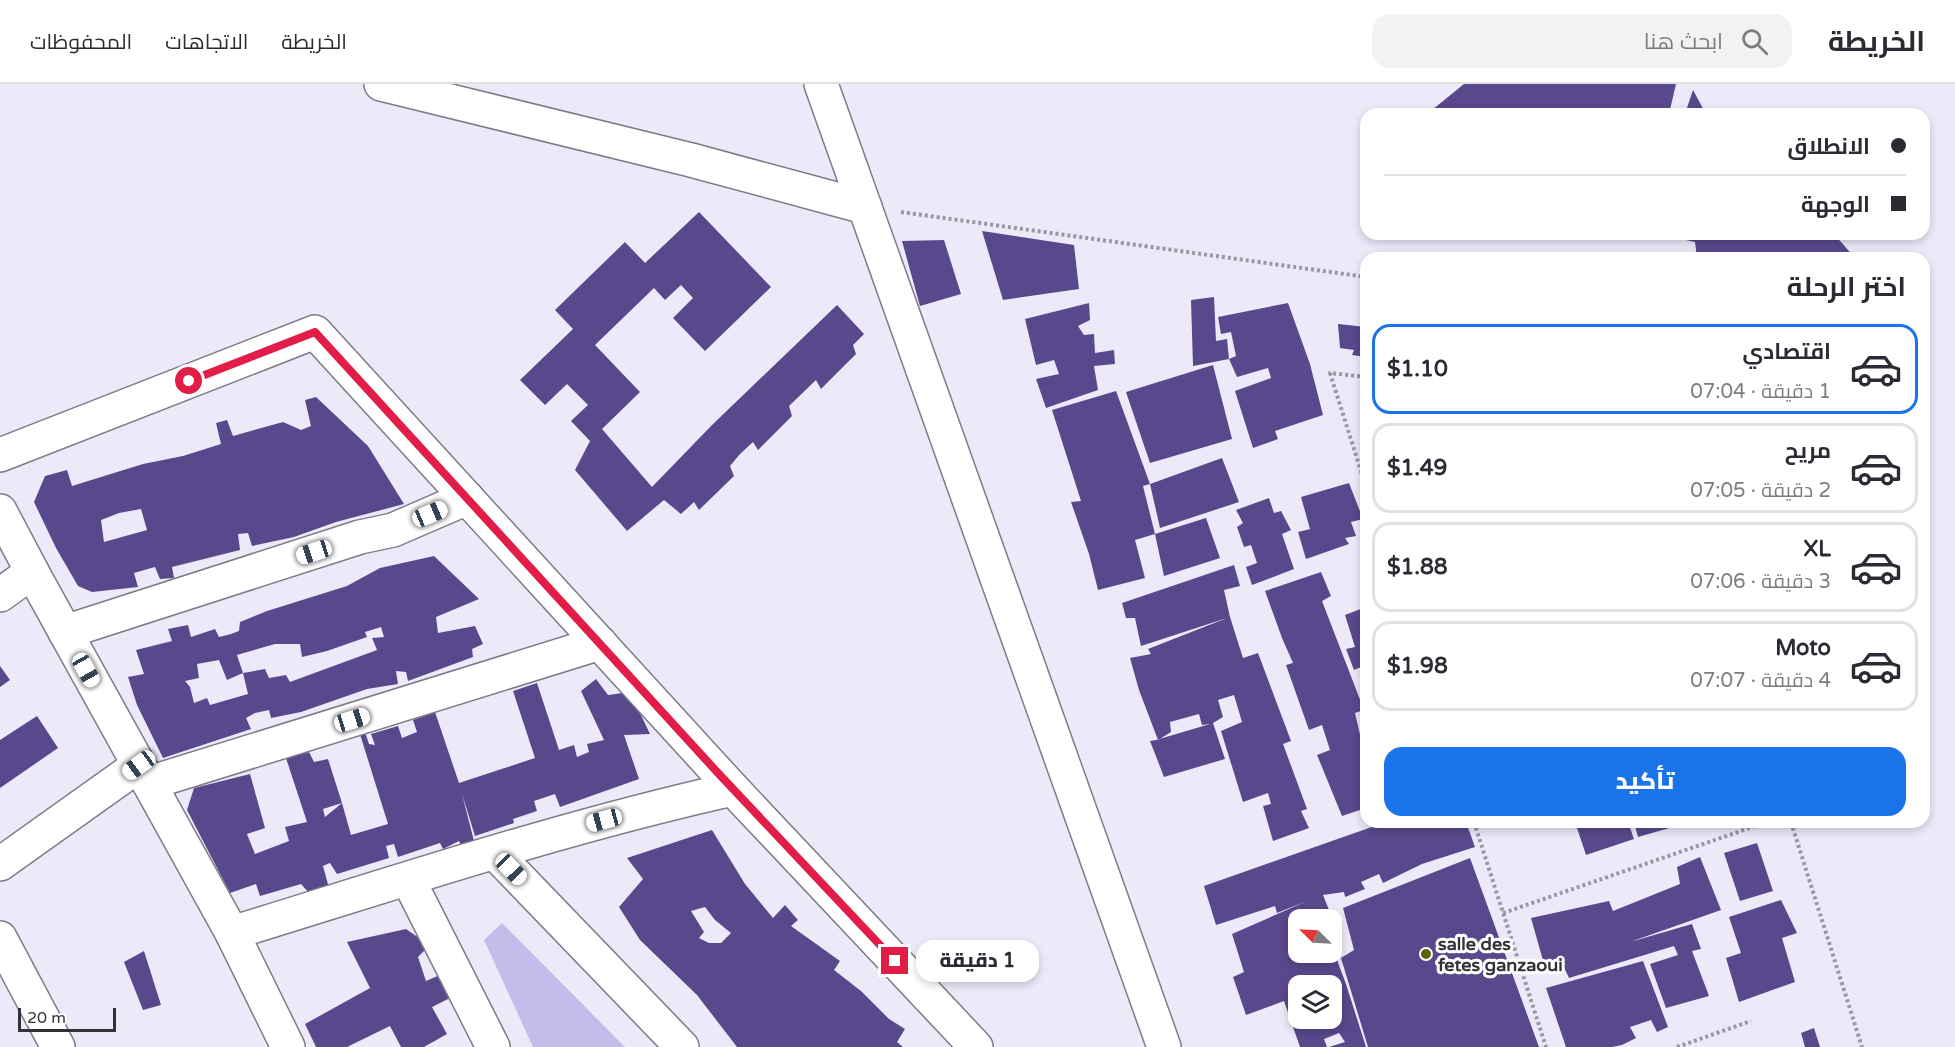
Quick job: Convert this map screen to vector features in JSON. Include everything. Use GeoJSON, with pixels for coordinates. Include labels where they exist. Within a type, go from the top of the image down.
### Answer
{"type":"FeatureCollection","features":[{"type":"Feature","properties":{"kind":"street"},"geometry":{"type":"LineString","coordinates":[[381,84],[691,160],[865,207]]}},
{"type":"Feature","properties":{"kind":"street"},"geometry":{"type":"LineString","coordinates":[[821,84],[1164,1047]]}},
{"type":"Feature","properties":{"kind":"street"},"geometry":{"type":"LineString","coordinates":[[0,455],[315,332],[733,789],[976,1047]]}},
{"type":"Feature","properties":{"kind":"street"},"geometry":{"type":"LineString","coordinates":[[65,632],[360,537],[393,530],[467,498]]}},
{"type":"Feature","properties":{"kind":"street"},"geometry":{"type":"LineString","coordinates":[[0,511],[232,933],[277,1045]]}},
{"type":"Feature","properties":{"kind":"street"},"geometry":{"type":"LineString","coordinates":[[0,595],[32,572]]}},
{"type":"Feature","properties":{"kind":"street"},"geometry":{"type":"LineString","coordinates":[[0,864],[144,774],[600,643]]}},
{"type":"Feature","properties":{"kind":"street"},"geometry":{"type":"LineString","coordinates":[[232,933],[660,805],[733,789]]}},
{"type":"Feature","properties":{"kind":"street"},"geometry":{"type":"LineString","coordinates":[[495,853],[682,1047]]}},
{"type":"Feature","properties":{"kind":"street"},"geometry":{"type":"LineString","coordinates":[[408,879],[493,1047]]}},
{"type":"Feature","properties":{"kind":"street"},"geometry":{"type":"LineString","coordinates":[[0,939],[58,1047]]}},
{"type":"Feature","properties":{"kind":"path"},"geometry":{"type":"LineString","coordinates":[[865,207],[1360,276]]}},
{"type":"Feature","properties":{"kind":"path"},"geometry":{"type":"LineString","coordinates":[[1360,376],[1330,373],[1360,468]]}},
{"type":"Feature","properties":{"kind":"path"},"geometry":{"type":"LineString","coordinates":[[1476,828],[1546,1047]]}},
{"type":"Feature","properties":{"kind":"path"},"geometry":{"type":"LineString","coordinates":[[1503,913],[1750,828]]}},
{"type":"Feature","properties":{"kind":"path"},"geometry":{"type":"LineString","coordinates":[[1793,828],[1862,1047]]}},
{"type":"Feature","properties":{"kind":"path"},"geometry":{"type":"LineString","coordinates":[[1677,1047],[1751,1021]]}},
{"type":"Feature","properties":{"kind":"shaded area"},"geometry":{"type":"Polygon","coordinates":[[[502,923],[625,1047],[533,1047],[484,940],[502,923]]]}},
{"type":"Feature","properties":{"kind":"building"},"geometry":{"type":"Polygon","coordinates":[[[1464,84],[1676,84],[1670,108],[1434,108],[1464,84]]]}},
{"type":"Feature","properties":{"kind":"building"},"geometry":{"type":"Polygon","coordinates":[[[1693,90],[1703,108],[1687,108],[1693,90]]]}},
{"type":"Feature","properties":{"kind":"building"},"geometry":{"type":"Polygon","coordinates":[[[699,212],[771,287],[705,351],[673,318],[693,298],[681,285],[665,300],[654,288],[595,345],[640,392],[602,429],[652,487],[712,425],[837,305],[864,334],[853,345],[856,354],[821,389],[816,380],[789,406],[792,416],[758,450],[753,442],[740,454],[730,466],[734,476],[699,510],[694,502],[681,514],[664,500],[627,531],[575,470],[590,441],[571,421],[588,405],[567,384],[545,405],[520,380],[573,329],[555,310],[625,242],[645,263],[699,212]]]}},
{"type":"Feature","properties":{"kind":"building"},"geometry":{"type":"Polygon","coordinates":[[[982,231],[1074,245],[1079,289],[1003,300],[982,231]]]}},
{"type":"Feature","properties":{"kind":"building"},"geometry":{"type":"Polygon","coordinates":[[[944,240],[961,294],[920,306],[902,241],[944,240]]]}},
{"type":"Feature","properties":{"kind":"building"},"geometry":{"type":"Polygon","coordinates":[[[1686,240],[1839,240],[1850,252],[1696,252],[1695,242],[1686,240]]]}},
{"type":"Feature","properties":{"kind":"building"},"geometry":{"type":"Polygon","coordinates":[[[1214,297],[1216,341],[1227,339],[1229,359],[1193,366],[1191,300],[1214,297]]]}},
{"type":"Feature","properties":{"kind":"building"},"geometry":{"type":"Polygon","coordinates":[[[1089,303],[1090,320],[1078,326],[1084,335],[1094,334],[1095,353],[1114,350],[1115,364],[1094,366],[1098,390],[1046,408],[1036,379],[1059,374],[1054,360],[1036,365],[1025,319],[1089,303]]]}},
{"type":"Feature","properties":{"kind":"building"},"geometry":{"type":"Polygon","coordinates":[[[1288,303],[1310,364],[1323,415],[1275,431],[1278,439],[1253,448],[1235,391],[1271,378],[1268,368],[1237,377],[1229,359],[1236,356],[1231,332],[1221,334],[1218,317],[1288,303]]]}},
{"type":"Feature","properties":{"kind":"building"},"geometry":{"type":"Polygon","coordinates":[[[1338,324],[1360,326],[1360,356],[1352,355],[1354,350],[1340,348],[1338,324]]]}},
{"type":"Feature","properties":{"kind":"building"},"geometry":{"type":"Polygon","coordinates":[[[1213,365],[1232,439],[1150,463],[1126,392],[1213,365]]]}},
{"type":"Feature","properties":{"kind":"building"},"geometry":{"type":"Polygon","coordinates":[[[1116,391],[1150,484],[1143,486],[1155,534],[1135,540],[1145,578],[1098,590],[1089,554],[1071,502],[1081,501],[1052,410],[1116,391]]]}},
{"type":"Feature","properties":{"kind":"building"},"geometry":{"type":"Polygon","coordinates":[[[316,397],[368,446],[404,504],[336,522],[294,537],[252,546],[248,533],[238,534],[240,550],[172,567],[174,578],[160,579],[155,567],[134,573],[138,587],[92,592],[78,586],[56,548],[34,502],[45,476],[67,470],[72,486],[143,464],[183,456],[221,444],[216,423],[227,420],[233,436],[283,422],[301,430],[311,426],[305,400],[316,397]],[[141,509],[119,513],[101,520],[104,542],[147,530],[141,509]]]}},
{"type":"Feature","properties":{"kind":"building"},"geometry":{"type":"Polygon","coordinates":[[[1222,458],[1239,502],[1160,528],[1150,484],[1222,458]]]}},
{"type":"Feature","properties":{"kind":"building"},"geometry":{"type":"Polygon","coordinates":[[[1349,483],[1360,511],[1360,520],[1351,522],[1356,536],[1345,538],[1349,544],[1306,559],[1298,532],[1310,529],[1301,497],[1349,483]]]}},
{"type":"Feature","properties":{"kind":"building"},"geometry":{"type":"Polygon","coordinates":[[[1269,498],[1274,513],[1281,511],[1291,530],[1282,534],[1294,569],[1252,585],[1246,567],[1257,563],[1251,545],[1244,547],[1237,527],[1243,523],[1236,510],[1269,498]]]}},
{"type":"Feature","properties":{"kind":"building"},"geometry":{"type":"Polygon","coordinates":[[[1206,518],[1220,558],[1164,576],[1155,534],[1206,518]]]}},
{"type":"Feature","properties":{"kind":"building"},"geometry":{"type":"Polygon","coordinates":[[[434,556],[479,599],[436,617],[438,633],[475,626],[483,644],[472,649],[473,657],[408,681],[406,672],[396,671],[398,684],[367,689],[301,712],[271,718],[269,710],[255,713],[246,718],[251,729],[163,758],[137,705],[128,677],[144,674],[136,650],[172,641],[168,629],[188,625],[191,637],[215,629],[219,637],[231,634],[239,631],[240,622],[267,611],[347,586],[380,568],[434,556]],[[381,627],[365,632],[367,637],[302,657],[300,644],[275,644],[237,655],[243,673],[265,669],[269,678],[286,675],[290,682],[377,650],[372,638],[384,637],[381,627]],[[219,660],[197,664],[199,678],[185,681],[190,687],[194,703],[207,698],[210,705],[248,694],[243,673],[227,680],[219,660]]]}},
{"type":"Feature","properties":{"kind":"building"},"geometry":{"type":"Polygon","coordinates":[[[1234,565],[1240,586],[1224,590],[1230,617],[1243,658],[1258,653],[1291,741],[1283,744],[1307,809],[1301,811],[1309,828],[1273,841],[1263,806],[1271,804],[1268,793],[1243,802],[1221,731],[1242,722],[1234,695],[1218,700],[1223,717],[1213,723],[1225,759],[1164,777],[1150,741],[1158,739],[1139,690],[1130,658],[1151,654],[1148,649],[1227,618],[1141,646],[1135,618],[1126,618],[1122,603],[1234,565]],[[1199,714],[1170,722],[1171,732],[1160,739],[1210,724],[1202,725],[1199,714]]]}},
{"type":"Feature","properties":{"kind":"building"},"geometry":{"type":"Polygon","coordinates":[[[1321,572],[1331,596],[1322,601],[1360,700],[1360,711],[1355,713],[1360,735],[1360,810],[1342,816],[1317,755],[1330,750],[1322,725],[1309,730],[1286,665],[1293,663],[1265,591],[1321,572]]]}},
{"type":"Feature","properties":{"kind":"building"},"geometry":{"type":"Polygon","coordinates":[[[1360,609],[1360,668],[1354,670],[1346,649],[1355,647],[1345,615],[1360,609]]]}},
{"type":"Feature","properties":{"kind":"building"},"geometry":{"type":"Polygon","coordinates":[[[0,666],[10,680],[0,687],[0,666]]]}},
{"type":"Feature","properties":{"kind":"building"},"geometry":{"type":"Polygon","coordinates":[[[596,679],[608,695],[630,692],[650,734],[624,735],[639,779],[560,807],[555,794],[534,801],[537,811],[513,819],[514,823],[475,836],[462,794],[475,845],[463,849],[459,841],[443,849],[440,843],[398,857],[394,844],[386,846],[389,858],[337,874],[330,863],[323,866],[329,888],[310,894],[301,884],[260,896],[256,884],[230,893],[187,810],[194,788],[250,774],[265,828],[247,834],[255,854],[289,841],[285,827],[307,822],[286,758],[309,752],[314,762],[328,759],[342,803],[351,835],[388,824],[359,731],[364,729],[369,744],[375,745],[371,734],[398,726],[402,738],[417,732],[413,720],[435,712],[459,783],[535,758],[513,691],[537,683],[559,750],[574,745],[577,757],[589,752],[587,744],[604,740],[581,691],[596,679]],[[342,803],[323,809],[325,817],[342,803]]]}},
{"type":"Feature","properties":{"kind":"building"},"geometry":{"type":"Polygon","coordinates":[[[37,716],[58,748],[0,788],[0,740],[37,716]]]}},
{"type":"Feature","properties":{"kind":"building"},"geometry":{"type":"Polygon","coordinates":[[[1369,828],[1468,828],[1475,847],[1422,864],[1383,883],[1379,874],[1361,882],[1365,889],[1345,897],[1344,892],[1323,895],[1329,909],[1289,909],[1307,901],[1277,913],[1275,906],[1216,925],[1204,886],[1369,828]]]}},
{"type":"Feature","properties":{"kind":"building"},"geometry":{"type":"Polygon","coordinates":[[[1577,828],[1630,828],[1634,839],[1586,855],[1577,828]]]}},
{"type":"Feature","properties":{"kind":"building"},"geometry":{"type":"Polygon","coordinates":[[[1636,828],[1670,828],[1638,837],[1636,828]]]}},
{"type":"Feature","properties":{"kind":"building"},"geometry":{"type":"Polygon","coordinates":[[[712,830],[745,884],[773,918],[785,905],[798,920],[791,926],[840,961],[834,970],[861,991],[889,1019],[905,1029],[897,1042],[903,1047],[737,1047],[697,995],[640,940],[619,907],[643,879],[627,858],[712,830]],[[705,907],[691,911],[704,932],[699,938],[709,943],[721,943],[731,933],[715,920],[705,907]]]}},
{"type":"Feature","properties":{"kind":"building"},"geometry":{"type":"Polygon","coordinates":[[[1757,843],[1773,891],[1740,901],[1724,853],[1757,843]]]}},
{"type":"Feature","properties":{"kind":"building"},"geometry":{"type":"Polygon","coordinates":[[[1700,857],[1721,910],[1630,942],[1692,924],[1701,949],[1692,951],[1709,996],[1666,1008],[1650,964],[1678,955],[1674,946],[1569,978],[1560,959],[1544,964],[1531,918],[1609,901],[1613,911],[1680,884],[1677,867],[1700,857]]]}},
{"type":"Feature","properties":{"kind":"building","name":"salle des fetes ganzaoui"},"geometry":{"type":"Polygon","coordinates":[[[1470,858],[1539,1047],[1368,1047],[1342,961],[1342,957],[1354,950],[1343,908],[1470,858]]]}},
{"type":"Feature","properties":{"kind":"building"},"geometry":{"type":"Polygon","coordinates":[[[1781,900],[1797,933],[1782,938],[1795,982],[1739,1002],[1726,958],[1741,953],[1729,917],[1781,900]]]}},
{"type":"Feature","properties":{"kind":"building"},"geometry":{"type":"Polygon","coordinates":[[[1288,909],[1288,963],[1338,963],[1366,1047],[1329,1047],[1345,1042],[1339,1033],[1324,1039],[1327,1047],[1300,1047],[1294,1029],[1342,1029],[1342,975],[1288,975],[1288,1012],[1284,1001],[1246,1015],[1233,977],[1244,972],[1232,934],[1288,909]]]}},
{"type":"Feature","properties":{"kind":"building"},"geometry":{"type":"Polygon","coordinates":[[[406,929],[419,938],[426,949],[418,957],[426,981],[440,975],[450,998],[432,1007],[447,1034],[424,1047],[401,1047],[390,1026],[347,1047],[316,1047],[305,1024],[370,988],[347,942],[406,929]]]}},
{"type":"Feature","properties":{"kind":"building"},"geometry":{"type":"Polygon","coordinates":[[[144,951],[161,1005],[143,1010],[124,962],[144,951]]]}},
{"type":"Feature","properties":{"kind":"building"},"geometry":{"type":"Polygon","coordinates":[[[1643,961],[1668,1027],[1657,1032],[1651,1020],[1630,1027],[1636,1038],[1622,1045],[1566,1047],[1546,988],[1643,961]]]}},
{"type":"Feature","properties":{"kind":"building"},"geometry":{"type":"Polygon","coordinates":[[[1814,1028],[1820,1047],[1805,1047],[1801,1033],[1814,1028]]]}},
{"type":"Feature","properties":{"kind":"place","name":"salle des fetes ganzaoui"},"geometry":{"type":"Point","coordinates":[1426,954]}},
{"type":"Feature","properties":{"kind":"route"},"geometry":{"type":"LineString","coordinates":[[189,381],[315,332],[718,773],[895,961]]}}]}
